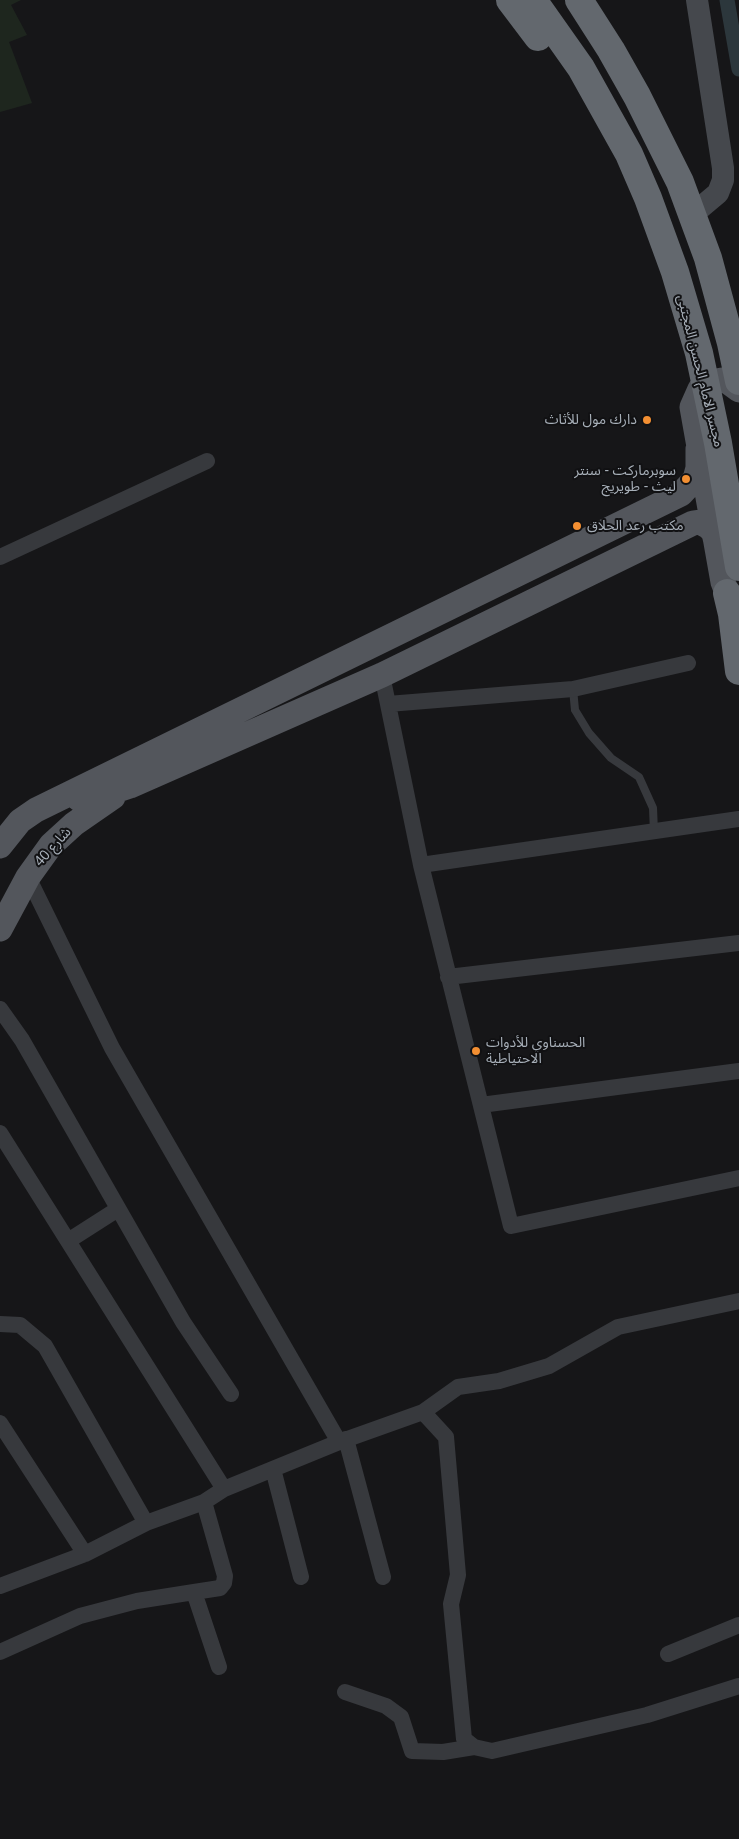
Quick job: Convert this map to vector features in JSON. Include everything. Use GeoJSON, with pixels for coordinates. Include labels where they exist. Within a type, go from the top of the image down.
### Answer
{"type":"FeatureCollection","features":[{"type":"Feature","properties":{"kind":"highway"},"geometry":{"type":"LineString","coordinates":[[510,0],[565,78],[612,162],[631,205],[658,278],[682,360],[692,407]]}},
{"type":"Feature","properties":{"kind":"highway","name":"مجسر الامام الحسن المجتبى"},"geometry":{"type":"LineString","coordinates":[[533,0],[581,68],[629,154],[648,198],[675,272],[701,362],[718,443],[739,567]]}},
{"type":"Feature","properties":{"kind":"highway","name":"مجسر الامام الحسن المجتبى"},"geometry":{"type":"LineString","coordinates":[[555,0],[594,60],[620,105],[643,150],[674,221],[701,304],[712,347],[739,479]]}},
{"type":"Feature","properties":{"kind":"highway"},"geometry":{"type":"LineString","coordinates":[[579,0],[611,50],[641,103],[680,182],[693,214],[720,298],[739,381]]}},
{"type":"Feature","properties":{"kind":"highway"},"geometry":{"type":"LineString","coordinates":[[682,360],[685,365],[699,375],[711,375],[726,367],[733,351]]}},
{"type":"Feature","properties":{"kind":"highway"},"geometry":{"type":"LineString","coordinates":[[733,598],[732,614],[737,634],[739,671]]}},
{"type":"Feature","properties":{"kind":"main road"},"geometry":{"type":"LineString","coordinates":[[716,542],[692,407],[696,394],[710,382],[722,380],[739,390]]}},
{"type":"Feature","properties":{"kind":"main road"},"geometry":{"type":"LineString","coordinates":[[0,846],[20,821],[36,810],[681,494],[695,479],[698,468],[698,449]]}},
{"type":"Feature","properties":{"kind":"main road"},"geometry":{"type":"LineString","coordinates":[[36,810],[59,803],[106,794],[130,786],[382,675],[693,523],[700,522],[709,527],[714,533],[733,598]]}},
{"type":"Feature","properties":{"kind":"main road","name":"شارع 40"},"geometry":{"type":"LineString","coordinates":[[0,929],[28,877],[51,845],[74,824],[130,786]]}},
{"type":"Feature","properties":{"kind":"street"},"geometry":{"type":"LineString","coordinates":[[693,214],[718,193],[723,168],[697,0]]}},
{"type":"Feature","properties":{"kind":"street"},"geometry":{"type":"LineString","coordinates":[[0,556],[207,461]]}},
{"type":"Feature","properties":{"kind":"street"},"geometry":{"type":"LineString","coordinates":[[388,704],[573,690],[688,663]]}},
{"type":"Feature","properties":{"kind":"street"},"geometry":{"type":"LineString","coordinates":[[382,675],[421,866],[512,1226],[739,1178]]}},
{"type":"Feature","properties":{"kind":"street"},"geometry":{"type":"LineString","coordinates":[[0,828],[36,810]]}},
{"type":"Feature","properties":{"kind":"street"},"geometry":{"type":"LineString","coordinates":[[421,866],[739,819]]}},
{"type":"Feature","properties":{"kind":"street"},"geometry":{"type":"LineString","coordinates":[[28,877],[112,1048],[342,1441],[383,1577]]}},
{"type":"Feature","properties":{"kind":"street"},"geometry":{"type":"LineString","coordinates":[[448,977],[739,943]]}},
{"type":"Feature","properties":{"kind":"street"},"geometry":{"type":"LineString","coordinates":[[0,1009],[22,1040],[182,1322],[231,1394]]}},
{"type":"Feature","properties":{"kind":"street"},"geometry":{"type":"LineString","coordinates":[[481,1105],[739,1071]]}},
{"type":"Feature","properties":{"kind":"street"},"geometry":{"type":"LineString","coordinates":[[0,1133],[224,1489]]}},
{"type":"Feature","properties":{"kind":"street"},"geometry":{"type":"LineString","coordinates":[[68,1241],[118,1209]]}},
{"type":"Feature","properties":{"kind":"street"},"geometry":{"type":"LineString","coordinates":[[0,1586],[86,1554],[146,1523],[204,1502],[224,1489],[342,1441],[424,1412],[458,1386],[499,1381],[549,1366],[618,1327],[739,1301]]}},
{"type":"Feature","properties":{"kind":"street"},"geometry":{"type":"LineString","coordinates":[[0,1324],[20,1325],[45,1346],[146,1523]]}},
{"type":"Feature","properties":{"kind":"street"},"geometry":{"type":"LineString","coordinates":[[424,1412],[446,1437],[458,1575],[451,1604],[464,1739],[474,1747]]}},
{"type":"Feature","properties":{"kind":"street"},"geometry":{"type":"LineString","coordinates":[[0,1423],[86,1554]]}},
{"type":"Feature","properties":{"kind":"street"},"geometry":{"type":"LineString","coordinates":[[273,1469],[301,1576]]}},
{"type":"Feature","properties":{"kind":"street"},"geometry":{"type":"LineString","coordinates":[[0,1652],[80,1616],[137,1601],[220,1588],[226,1576],[204,1502]]}},
{"type":"Feature","properties":{"kind":"street"},"geometry":{"type":"LineString","coordinates":[[194,1592],[219,1667]]}},
{"type":"Feature","properties":{"kind":"street"},"geometry":{"type":"LineString","coordinates":[[668,1654],[739,1625]]}},
{"type":"Feature","properties":{"kind":"street"},"geometry":{"type":"LineString","coordinates":[[345,1692],[386,1706],[401,1717],[412,1751],[442,1752],[474,1747],[492,1751],[647,1715],[739,1686]]}},
{"type":"Feature","properties":{"kind":"lane"},"geometry":{"type":"LineString","coordinates":[[573,690],[575,710],[589,734],[611,758],[639,777],[652,808],[654,832]]}},
{"type":"Feature","properties":{"kind":"shaded area"},"geometry":{"type":"Polygon","coordinates":[[[0,0],[21,0],[11,5],[27,35],[9,42],[32,103],[0,112],[0,0]]]}},
{"type":"Feature","properties":{"kind":"waterway"},"geometry":{"type":"LineString","coordinates":[[727,0],[739,69]]}},
{"type":"Feature","properties":{"kind":"place","name":"دارك مول للأثاث"},"geometry":{"type":"Point","coordinates":[647,420]}},
{"type":"Feature","properties":{"kind":"place","name":"سوبرماركت - سنتر ليث - طويريج"},"geometry":{"type":"Point","coordinates":[686,479]}},
{"type":"Feature","properties":{"kind":"place","name":"مكتب رعد الحلاق"},"geometry":{"type":"Point","coordinates":[577,526]}},
{"type":"Feature","properties":{"kind":"place","name":"الحسناوي للأدوات الاحتياطية"},"geometry":{"type":"Point","coordinates":[476,1051]}}]}
